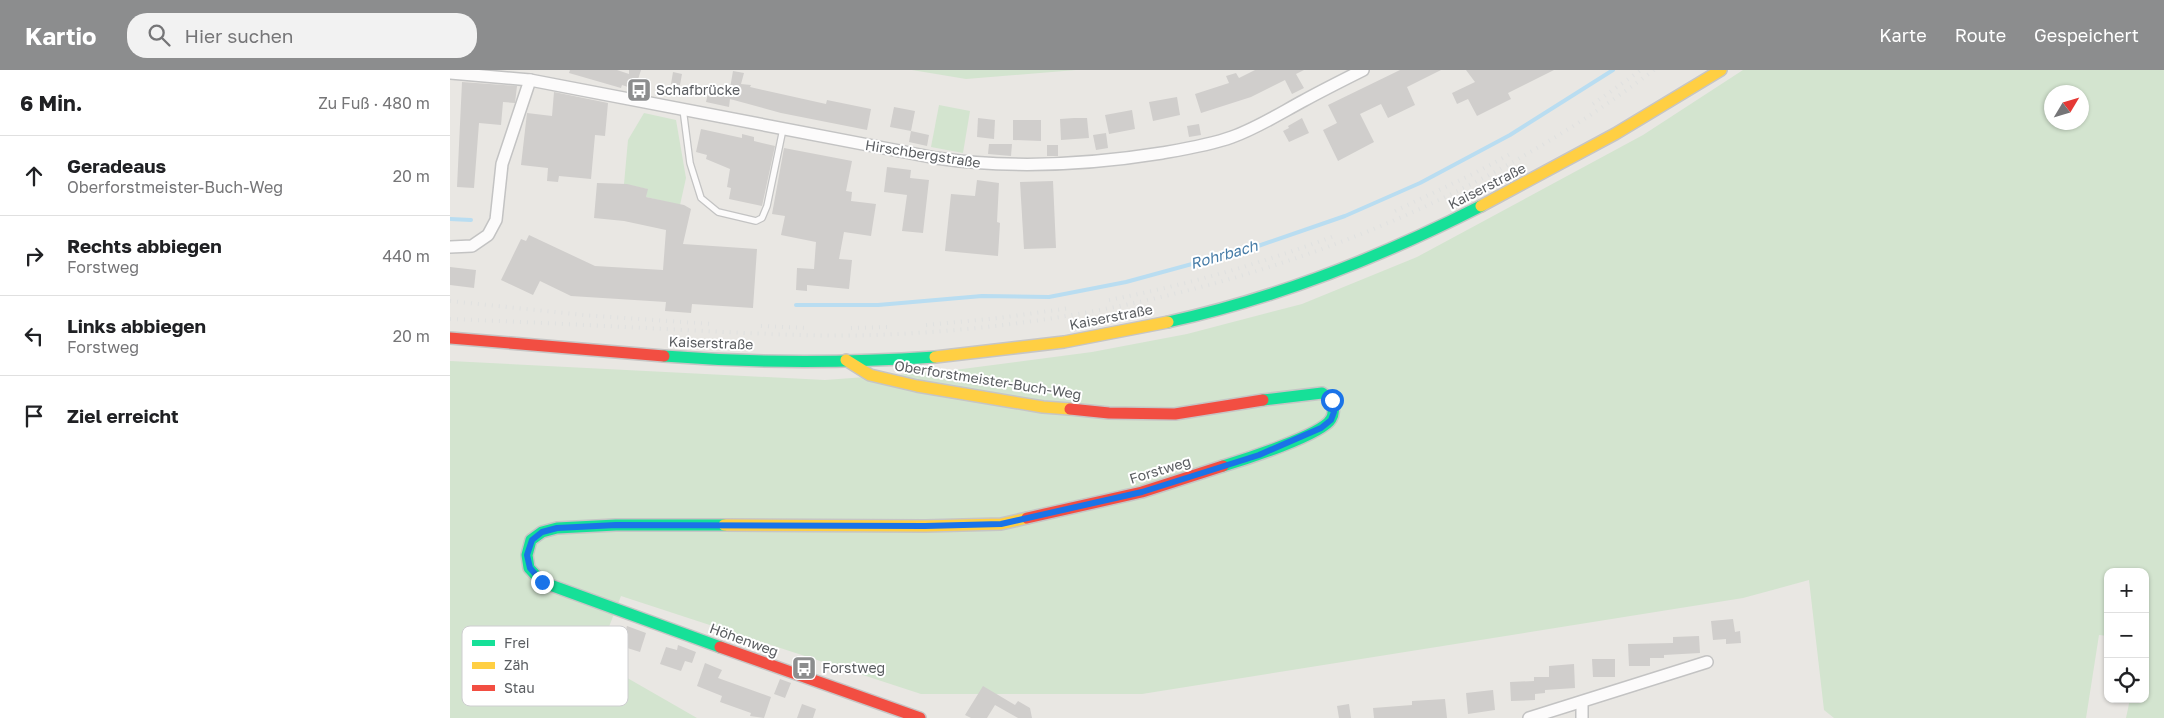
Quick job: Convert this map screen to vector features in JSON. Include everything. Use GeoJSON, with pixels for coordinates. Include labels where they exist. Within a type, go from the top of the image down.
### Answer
{"type":"FeatureCollection","features":[{"type":"Feature","properties":{"kind":"street","name":"Hirschbergstraße"},"geometry":{"type":"LineString","coordinates":[[450,73],[530,80],[970,163],[1025,164],[1104,161],[1199,146],[1231,138],[1262,124],[1364,70]]}},
{"type":"Feature","properties":{"kind":"street","name":"Kaiserstraße"},"geometry":{"type":"LineString","coordinates":[[450,338],[499,340],[668,357],[846,360],[898,359],[985,351],[1107,334],[1230,308],[1319,279],[1407,242],[1550,171],[1636,123],[1721,70]]}},
{"type":"Feature","properties":{"kind":"street"},"geometry":{"type":"LineString","coordinates":[[450,247],[472,246],[488,235],[496,220],[502,164],[530,80]]}},
{"type":"Feature","properties":{"kind":"street","name":"Oberforstmeister-Buch-Weg"},"geometry":{"type":"LineString","coordinates":[[846,360],[870,375],[918,386],[1043,407],[1109,413],[1175,414],[1322,393],[1332,400],[1334,412],[1331,420],[1321,428]]}},
{"type":"Feature","properties":{"kind":"street","name":"Forstweg"},"geometry":{"type":"LineString","coordinates":[[557,589],[542,582],[530,568],[527,555],[532,540],[542,532],[557,528],[616,525],[925,526],[1001,524],[1142,492],[1259,455],[1321,428]]}},
{"type":"Feature","properties":{"kind":"street","name":"Höhenweg"},"geometry":{"type":"LineString","coordinates":[[557,589],[920,718]]}},
{"type":"Feature","properties":{"kind":"street"},"geometry":{"type":"LineString","coordinates":[[1529,718],[1707,662]]}},
{"type":"Feature","properties":{"kind":"street"},"geometry":{"type":"LineString","coordinates":[[1582,702],[1582,718]]}},
{"type":"Feature","properties":{"kind":"lane"},"geometry":{"type":"LineString","coordinates":[[683,108],[690,163],[701,198],[718,212],[756,221],[762,218],[767,206],[783,129]]}},
{"type":"Feature","properties":{"kind":"green space"},"geometry":{"type":"Polygon","coordinates":[[[912,70],[1076,70],[966,79],[912,70]]]}},
{"type":"Feature","properties":{"kind":"green space"},"geometry":{"type":"Polygon","coordinates":[[[1743,70],[2164,70],[2164,718],[2126,718],[2129,703],[2149,703],[2149,568],[2104,568],[2104,636],[2099,635],[2086,718],[1834,718],[1824,710],[1809,580],[1743,598],[1142,694],[921,694],[621,596],[609,626],[462,626],[462,706],[628,706],[628,678],[697,718],[450,718],[450,361],[825,380],[947,371],[1092,352],[1187,334],[1302,304],[1417,257],[1643,135],[1743,70]]]}},
{"type":"Feature","properties":{"kind":"green space"},"geometry":{"type":"Polygon","coordinates":[[[939,105],[970,111],[963,153],[931,147],[939,105]]]}},
{"type":"Feature","properties":{"kind":"green space"},"geometry":{"type":"Polygon","coordinates":[[[644,113],[676,120],[686,178],[680,205],[646,197],[647,189],[624,184],[628,140],[644,113]]]}},
{"type":"Feature","properties":{"kind":"building"},"geometry":{"type":"Polygon","coordinates":[[[570,70],[617,70],[629,74],[629,70],[641,70],[634,92],[628,91],[628,87],[622,85],[621,88],[569,73],[570,70]]]}},
{"type":"Feature","properties":{"kind":"building"},"geometry":{"type":"Polygon","coordinates":[[[1255,70],[1304,70],[1296,74],[1304,88],[1292,94],[1285,80],[1251,97],[1201,113],[1195,94],[1229,83],[1226,76],[1236,73],[1239,78],[1255,70]]]}},
{"type":"Feature","properties":{"kind":"building"},"geometry":{"type":"Polygon","coordinates":[[[1400,70],[1441,70],[1407,87],[1415,105],[1388,118],[1381,104],[1360,114],[1374,142],[1338,161],[1323,130],[1337,123],[1328,105],[1400,70]]]}},
{"type":"Feature","properties":{"kind":"building"},"geometry":{"type":"Polygon","coordinates":[[[1466,70],[1554,70],[1508,93],[1511,99],[1477,116],[1468,99],[1457,104],[1452,93],[1475,82],[1466,70]]]}},
{"type":"Feature","properties":{"kind":"building"},"geometry":{"type":"Polygon","coordinates":[[[733,71],[744,73],[741,84],[751,85],[750,87],[826,104],[827,100],[871,109],[867,130],[781,113],[730,99],[729,107],[706,102],[709,89],[729,94],[733,71]]]}},
{"type":"Feature","properties":{"kind":"building"},"geometry":{"type":"Polygon","coordinates":[[[673,72],[682,74],[680,85],[671,84],[673,72]]]}},
{"type":"Feature","properties":{"kind":"building"},"geometry":{"type":"Polygon","coordinates":[[[462,82],[517,86],[515,103],[503,102],[501,125],[479,123],[474,188],[457,187],[462,82]]]}},
{"type":"Feature","properties":{"kind":"building"},"geometry":{"type":"Polygon","coordinates":[[[554,92],[608,103],[605,136],[595,135],[591,179],[559,176],[558,182],[547,181],[548,168],[521,165],[527,113],[552,116],[554,92]]]}},
{"type":"Feature","properties":{"kind":"building"},"geometry":{"type":"Polygon","coordinates":[[[1177,97],[1180,115],[1153,121],[1149,102],[1177,97]]]}},
{"type":"Feature","properties":{"kind":"building"},"geometry":{"type":"Polygon","coordinates":[[[894,107],[915,111],[911,131],[890,127],[894,107]]]}},
{"type":"Feature","properties":{"kind":"building"},"geometry":{"type":"Polygon","coordinates":[[[1132,110],[1135,129],[1109,134],[1105,115],[1132,110]]]}},
{"type":"Feature","properties":{"kind":"building"},"geometry":{"type":"Polygon","coordinates":[[[978,118],[995,120],[994,139],[977,137],[978,118]]]}},
{"type":"Feature","properties":{"kind":"building"},"geometry":{"type":"Polygon","coordinates":[[[1087,118],[1089,138],[1061,140],[1060,119],[1087,118]]]}},
{"type":"Feature","properties":{"kind":"building"},"geometry":{"type":"Polygon","coordinates":[[[1302,118],[1309,133],[1289,142],[1283,131],[1302,118]]]}},
{"type":"Feature","properties":{"kind":"building"},"geometry":{"type":"Polygon","coordinates":[[[1013,120],[1041,120],[1041,141],[1013,140],[1013,120]]]}},
{"type":"Feature","properties":{"kind":"building"},"geometry":{"type":"Polygon","coordinates":[[[1199,124],[1201,135],[1189,137],[1187,126],[1199,124]]]}},
{"type":"Feature","properties":{"kind":"building"},"geometry":{"type":"Polygon","coordinates":[[[701,129],[742,138],[742,134],[754,137],[754,141],[775,146],[762,206],[729,199],[731,188],[727,187],[730,169],[706,159],[707,155],[696,152],[701,129]]]}},
{"type":"Feature","properties":{"kind":"building"},"geometry":{"type":"Polygon","coordinates":[[[911,131],[929,135],[927,146],[909,142],[911,131]]]}},
{"type":"Feature","properties":{"kind":"building"},"geometry":{"type":"Polygon","coordinates":[[[1106,133],[1108,148],[1096,150],[1093,135],[1106,133]]]}},
{"type":"Feature","properties":{"kind":"building"},"geometry":{"type":"Polygon","coordinates":[[[989,144],[1012,144],[1011,156],[988,154],[989,144]]]}},
{"type":"Feature","properties":{"kind":"building"},"geometry":{"type":"Polygon","coordinates":[[[1047,145],[1058,145],[1058,156],[1047,156],[1047,145]]]}},
{"type":"Feature","properties":{"kind":"building"},"geometry":{"type":"Polygon","coordinates":[[[784,148],[852,161],[846,191],[852,192],[851,201],[876,204],[871,236],[844,232],[839,259],[852,260],[849,289],[807,285],[807,291],[796,290],[797,268],[814,269],[816,242],[781,235],[785,216],[772,214],[784,148]]]}},
{"type":"Feature","properties":{"kind":"building"},"geometry":{"type":"Polygon","coordinates":[[[887,167],[911,170],[910,178],[929,180],[923,233],[902,231],[907,195],[884,192],[887,167]]]}},
{"type":"Feature","properties":{"kind":"building"},"geometry":{"type":"Polygon","coordinates":[[[977,180],[999,183],[997,222],[1000,223],[998,256],[945,251],[951,194],[975,196],[977,180]]]}},
{"type":"Feature","properties":{"kind":"building"},"geometry":{"type":"Polygon","coordinates":[[[1053,181],[1056,248],[1024,249],[1020,182],[1053,181]]]}},
{"type":"Feature","properties":{"kind":"building"},"geometry":{"type":"Polygon","coordinates":[[[597,183],[627,184],[648,189],[646,197],[684,205],[691,209],[683,244],[757,249],[753,308],[692,304],[691,313],[665,311],[666,302],[571,296],[540,281],[533,295],[501,280],[521,239],[526,241],[529,235],[595,266],[663,270],[666,230],[624,221],[594,218],[597,183]]]}},
{"type":"Feature","properties":{"kind":"building"},"geometry":{"type":"Polygon","coordinates":[[[450,267],[476,270],[474,288],[450,285],[450,267]]]}},
{"type":"Feature","properties":{"kind":"building"},"geometry":{"type":"Polygon","coordinates":[[[1733,619],[1735,632],[1740,631],[1741,643],[1726,644],[1726,639],[1713,640],[1711,621],[1733,619]]]}},
{"type":"Feature","properties":{"kind":"building"},"geometry":{"type":"Polygon","coordinates":[[[628,626],[646,633],[640,652],[628,648],[628,626]]]}},
{"type":"Feature","properties":{"kind":"building"},"geometry":{"type":"Polygon","coordinates":[[[1699,636],[1700,653],[1664,655],[1664,658],[1650,658],[1650,666],[1629,666],[1628,644],[1673,643],[1673,637],[1699,636]]]}},
{"type":"Feature","properties":{"kind":"building"},"geometry":{"type":"Polygon","coordinates":[[[678,645],[696,652],[692,663],[685,661],[681,671],[660,664],[666,647],[677,650],[678,645]]]}},
{"type":"Feature","properties":{"kind":"building"},"geometry":{"type":"Polygon","coordinates":[[[1592,659],[1615,659],[1615,677],[1593,677],[1592,659]]]}},
{"type":"Feature","properties":{"kind":"building"},"geometry":{"type":"Polygon","coordinates":[[[705,663],[722,670],[718,678],[771,697],[764,718],[750,716],[751,713],[720,702],[722,696],[697,686],[705,663]]]}},
{"type":"Feature","properties":{"kind":"building"},"geometry":{"type":"Polygon","coordinates":[[[1574,664],[1575,688],[1545,690],[1545,693],[1535,694],[1535,700],[1511,701],[1510,682],[1534,681],[1534,677],[1549,677],[1549,666],[1574,664]]]}},
{"type":"Feature","properties":{"kind":"building"},"geometry":{"type":"Polygon","coordinates":[[[780,679],[791,683],[785,698],[774,694],[780,679]]]}},
{"type":"Feature","properties":{"kind":"building"},"geometry":{"type":"Polygon","coordinates":[[[983,686],[1015,705],[1018,701],[1030,708],[1032,718],[1018,718],[995,705],[987,718],[971,718],[965,715],[983,686]]]}},
{"type":"Feature","properties":{"kind":"building"},"geometry":{"type":"Polygon","coordinates":[[[1493,690],[1495,710],[1468,714],[1466,693],[1493,690]]]}},
{"type":"Feature","properties":{"kind":"building"},"geometry":{"type":"Polygon","coordinates":[[[1445,699],[1447,718],[1374,718],[1373,708],[1412,705],[1412,701],[1445,699]]]}},
{"type":"Feature","properties":{"kind":"building"},"geometry":{"type":"Polygon","coordinates":[[[802,704],[816,709],[813,718],[797,718],[802,704]]]}},
{"type":"Feature","properties":{"kind":"building"},"geometry":{"type":"Polygon","coordinates":[[[1349,704],[1351,718],[1339,718],[1337,706],[1349,704]]]}},
{"type":"Feature","properties":{"kind":"waterway","name":"Rohrbach"},"geometry":{"type":"LineString","coordinates":[[796,305],[878,305],[982,296],[1049,297],[1126,282],[1258,246],[1345,216],[1420,183],[1510,135],[1613,70]]}},
{"type":"Feature","properties":{"kind":"waterway","name":"Rohrbach"},"geometry":{"type":"LineString","coordinates":[[450,219],[471,220]]}},
{"type":"Feature","properties":{"kind":"railway"},"geometry":{"type":"LineString","coordinates":[[1593,104],[1641,70]]}},
{"type":"Feature","properties":{"kind":"railway"},"geometry":{"type":"LineString","coordinates":[[450,319],[803,335],[874,335],[978,328],[1081,313],[1184,291],[1284,262],[1382,225],[1477,181],[1568,129],[1654,70]]}},
{"type":"Feature","properties":{"kind":"railway"},"geometry":{"type":"LineString","coordinates":[[1395,211],[1514,152]]}},
{"type":"Feature","properties":{"kind":"railway"},"geometry":{"type":"LineString","coordinates":[[1109,300],[1224,272],[1281,255],[1337,235]]}},
{"type":"Feature","properties":{"kind":"railway"},"geometry":{"type":"LineString","coordinates":[[450,301],[583,315],[711,324]]}},
{"type":"Feature","properties":{"kind":"railway"},"geometry":{"type":"LineString","coordinates":[[926,325],[999,318],[1070,308]]}},
{"type":"Feature","properties":{"kind":"railway"},"geometry":{"type":"LineString","coordinates":[[761,326],[809,328]]}},
{"type":"Feature","properties":{"kind":"railway"},"geometry":{"type":"LineString","coordinates":[[851,328],[889,327]]}},
{"type":"Feature","properties":{"kind":"traffic: fast"},"geometry":{"type":"LineString","coordinates":[[1168,322],[1249,301],[1328,274],[1367,259],[1481,206]]}},
{"type":"Feature","properties":{"kind":"traffic: fast"},"geometry":{"type":"LineString","coordinates":[[664,356],[731,360],[799,361],[935,357]]}},
{"type":"Feature","properties":{"kind":"traffic: fast"},"geometry":{"type":"LineString","coordinates":[[1223,466],[1264,453],[1313,432],[1325,425],[1333,414],[1332,400],[1322,393],[1263,400]]}},
{"type":"Feature","properties":{"kind":"traffic: fast"},"geometry":{"type":"LineString","coordinates":[[720,647],[542,582],[529,568],[527,555],[531,540],[542,532],[557,528],[616,525],[724,525]]}},
{"type":"Feature","properties":{"kind":"traffic: slow"},"geometry":{"type":"LineString","coordinates":[[1481,206],[1615,134],[1721,70]]}},
{"type":"Feature","properties":{"kind":"traffic: slow"},"geometry":{"type":"LineString","coordinates":[[935,357],[1064,342],[1168,322]]}},
{"type":"Feature","properties":{"kind":"traffic: slow"},"geometry":{"type":"LineString","coordinates":[[846,360],[870,375],[917,386],[1043,407],[1070,409]]}},
{"type":"Feature","properties":{"kind":"traffic: slow"},"geometry":{"type":"LineString","coordinates":[[724,525],[925,526],[1001,524],[1027,518]]}},
{"type":"Feature","properties":{"kind":"traffic: jam"},"geometry":{"type":"LineString","coordinates":[[450,338],[664,356]]}},
{"type":"Feature","properties":{"kind":"traffic: jam"},"geometry":{"type":"LineString","coordinates":[[1070,409],[1109,413],[1175,414],[1263,400]]}},
{"type":"Feature","properties":{"kind":"traffic: jam"},"geometry":{"type":"LineString","coordinates":[[1027,518],[1142,492],[1223,466]]}},
{"type":"Feature","properties":{"kind":"traffic: jam"},"geometry":{"type":"LineString","coordinates":[[720,647],[920,718]]}},
{"type":"Feature","properties":{"kind":"place","name":"Schafbrücke"},"geometry":{"type":"Point","coordinates":[639,90]}},
{"type":"Feature","properties":{"kind":"place","name":"Forstweg"},"geometry":{"type":"Point","coordinates":[804,668]}},
{"type":"Feature","properties":{"kind":"route"},"geometry":{"type":"LineString","coordinates":[[542,582],[530,568],[527,555],[532,540],[542,532],[557,528],[616,525],[925,526],[1001,524],[1142,492],[1259,455],[1321,428],[1331,420],[1334,412],[1332,400]]}}]}
